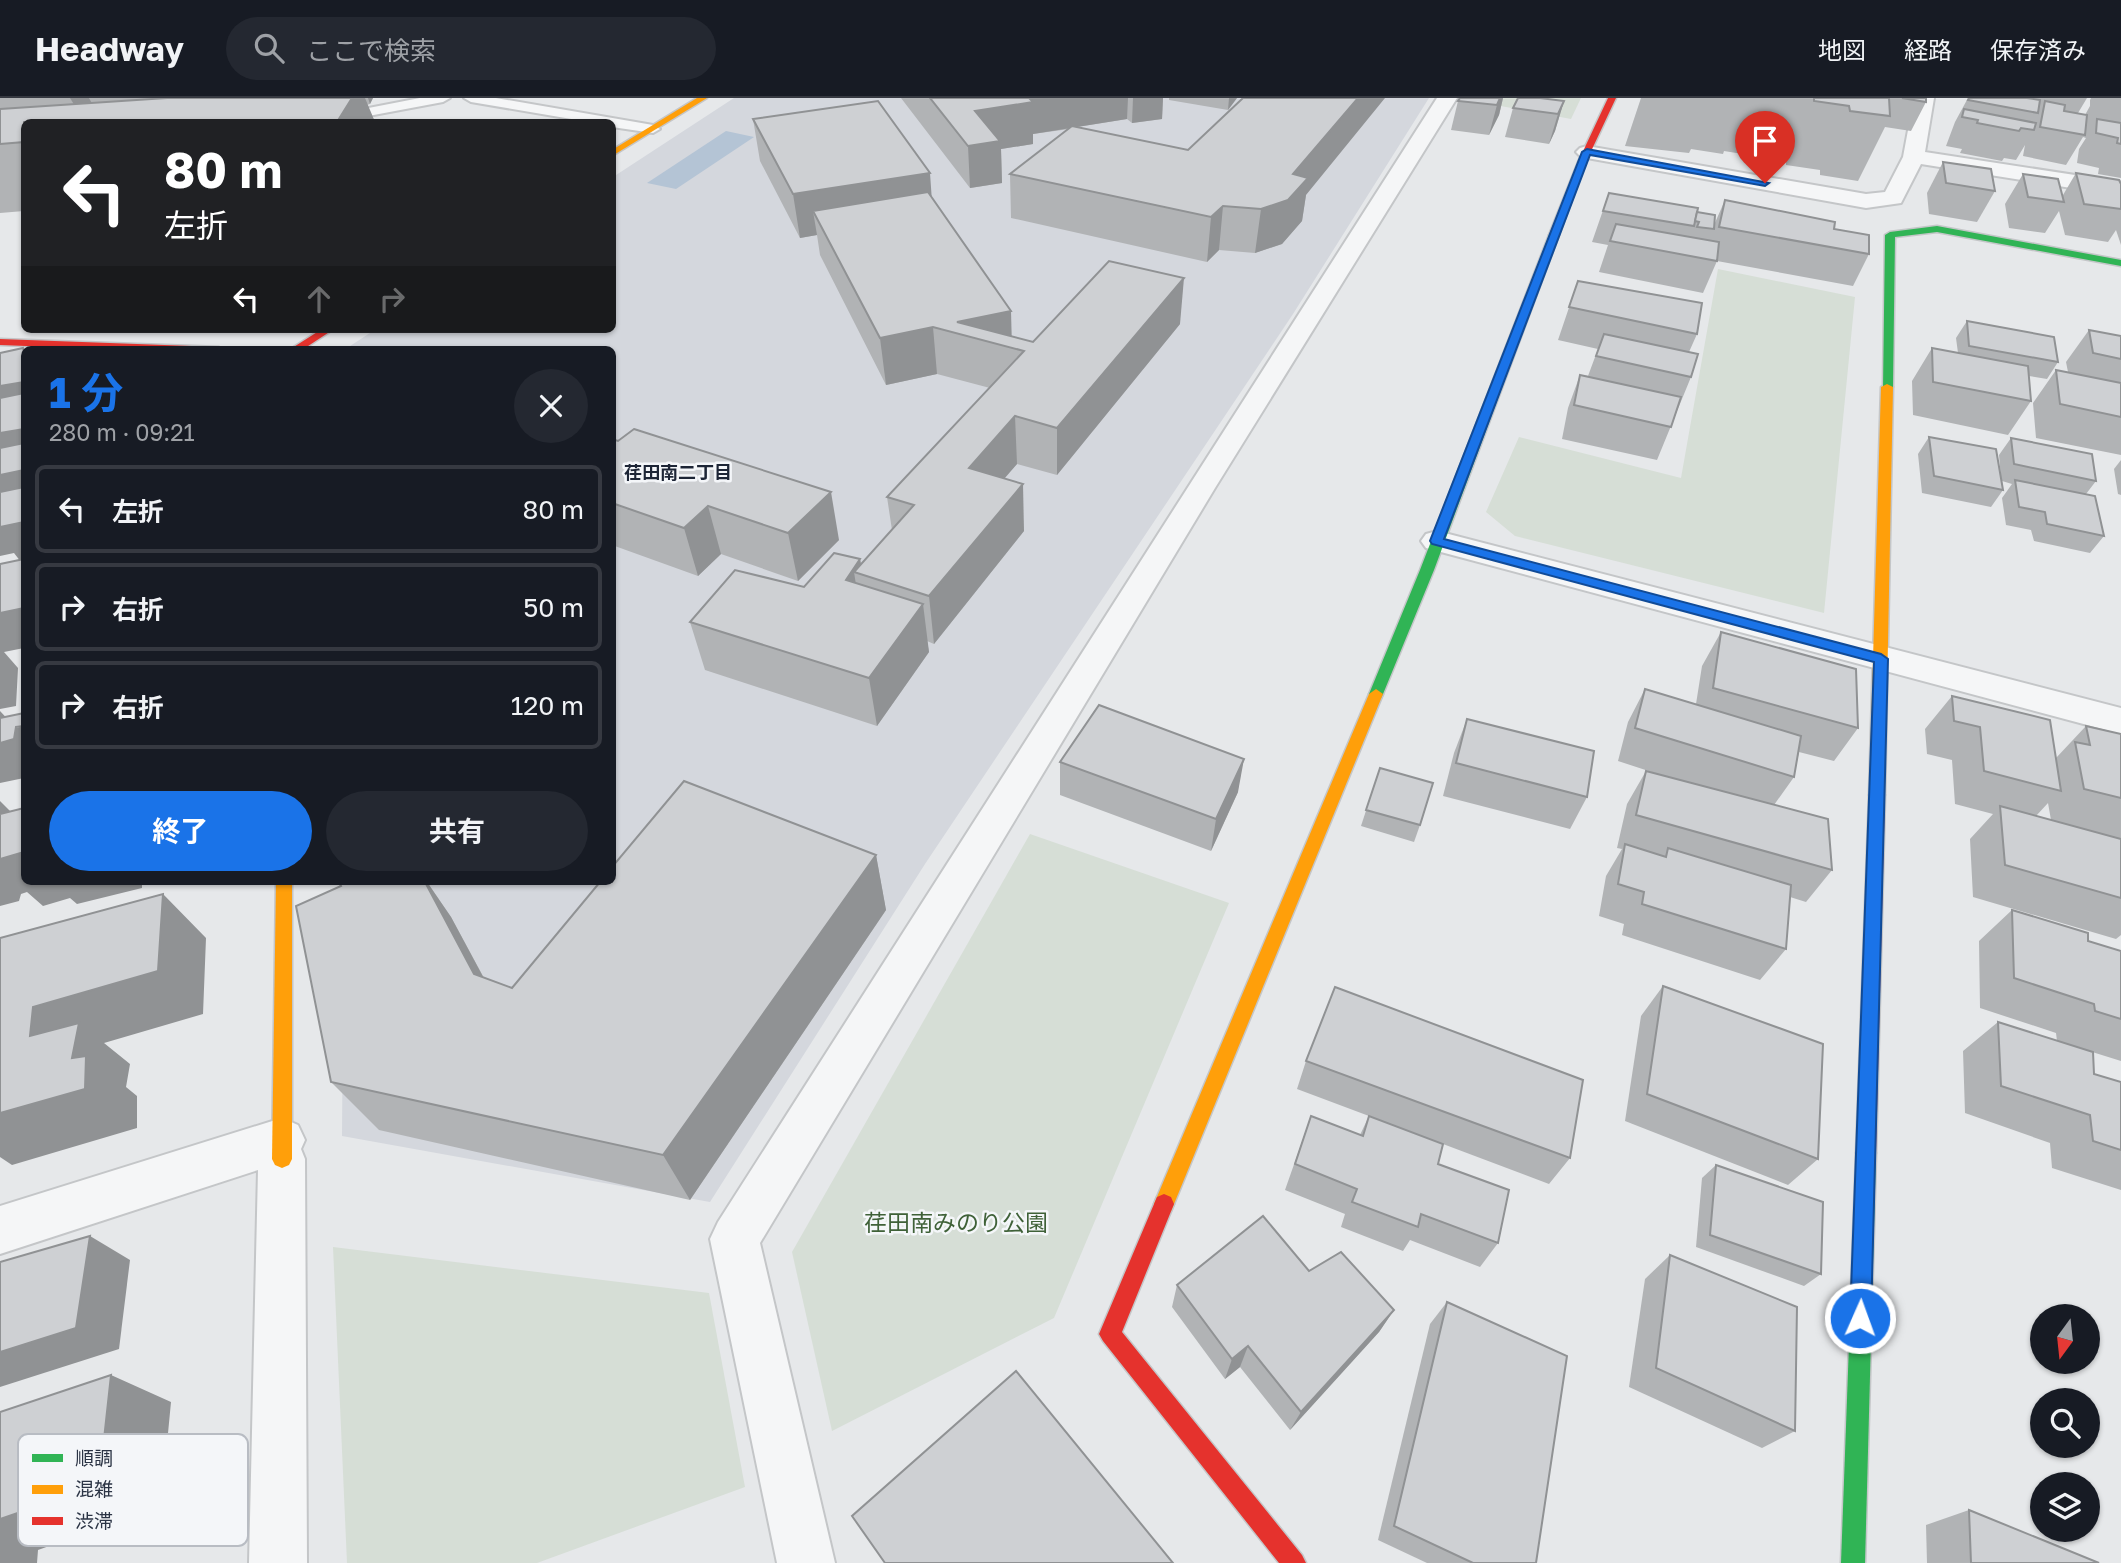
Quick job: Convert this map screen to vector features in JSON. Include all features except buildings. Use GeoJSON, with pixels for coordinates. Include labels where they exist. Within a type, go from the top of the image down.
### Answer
{"type":"FeatureCollection","features":[{"type":"Feature","properties":{"kind":"street"},"geometry":{"type":"LineString","coordinates":[[616,152],[703,98]]}},
{"type":"Feature","properties":{"kind":"street"},"geometry":{"type":"LineString","coordinates":[[806,1563],[735,1239],[1199,488],[1447,98]]}},
{"type":"Feature","properties":{"kind":"street"},"geometry":{"type":"LineString","coordinates":[[1294,1563],[1110,1334],[1437,541],[1587,152],[1612,98]]}},
{"type":"Feature","properties":{"kind":"street"},"geometry":{"type":"LineString","coordinates":[[1587,152],[1866,201],[1893,198],[1914,157],[1924,98]]}},
{"type":"Feature","properties":{"kind":"street"},"geometry":{"type":"LineString","coordinates":[[1914,157],[2121,189]]}},
{"type":"Feature","properties":{"kind":"street"},"geometry":{"type":"LineString","coordinates":[[1853,1563],[1881,659],[1890,235],[1937,229],[2121,263]]}},
{"type":"Feature","properties":{"kind":"street"},"geometry":{"type":"LineString","coordinates":[[301,346],[322,333]]}},
{"type":"Feature","properties":{"kind":"street"},"geometry":{"type":"LineString","coordinates":[[0,342],[110,346]]}},
{"type":"Feature","properties":{"kind":"street"},"geometry":{"type":"LineString","coordinates":[[1437,541],[2121,721]]}},
{"type":"Feature","properties":{"kind":"street"},"geometry":{"type":"LineString","coordinates":[[278,1563],[284,885]]}},
{"type":"Feature","properties":{"kind":"street"},"geometry":{"type":"LineString","coordinates":[[0,1230],[282,1149]]}},
{"type":"Feature","properties":{"kind":"lane"},"geometry":{"type":"LineString","coordinates":[[354,119],[358,114],[443,98]]}},
{"type":"Feature","properties":{"kind":"lane"},"geometry":{"type":"LineString","coordinates":[[471,98],[594,119]]}},
{"type":"Feature","properties":{"kind":"lane"},"geometry":{"type":"LineString","coordinates":[[616,123],[653,129]]}},
{"type":"Feature","properties":{"kind":"shaded area"},"geometry":{"type":"Polygon","coordinates":[[[734,98],[1429,98],[1293,314],[925,864],[710,1202],[342,1136],[344,885],[616,885],[616,346],[350,346],[370,333],[616,333],[616,175],[734,98]]]}},
{"type":"Feature","properties":{"kind":"green space"},"geometry":{"type":"Polygon","coordinates":[[[1476,98],[1581,98],[1571,119],[1474,101],[1476,98]]]}},
{"type":"Feature","properties":{"kind":"green space"},"geometry":{"type":"Polygon","coordinates":[[[1718,269],[1855,297],[1824,613],[1515,536],[1486,512],[1519,437],[1681,478],[1718,269]]]}},
{"type":"Feature","properties":{"kind":"green space","name":"荏田南みのり公園"},"geometry":{"type":"Polygon","coordinates":[[[1030,834],[1229,903],[1054,1318],[832,1431],[792,1252],[1030,834]]]}},
{"type":"Feature","properties":{"kind":"green space"},"geometry":{"type":"Polygon","coordinates":[[[333,1247],[709,1293],[745,1487],[537,1563],[347,1563],[333,1247]]]}},
{"type":"Feature","properties":{"kind":"water"},"geometry":{"type":"Polygon","coordinates":[[[726,131],[754,137],[676,189],[647,183],[726,131]]]}},
{"type":"Feature","properties":{"kind":"traffic: fast"},"geometry":{"type":"LineString","coordinates":[[1887,387],[1890,235],[1937,229],[2121,263]]}},
{"type":"Feature","properties":{"kind":"traffic: fast"},"geometry":{"type":"LineString","coordinates":[[1376,694],[1427,570],[1554,235]]}},
{"type":"Feature","properties":{"kind":"traffic: fast"},"geometry":{"type":"LineString","coordinates":[[1853,1563],[1866,1153]]}},
{"type":"Feature","properties":{"kind":"traffic: slow"},"geometry":{"type":"LineString","coordinates":[[616,152],[703,98]]}},
{"type":"Feature","properties":{"kind":"traffic: slow"},"geometry":{"type":"LineString","coordinates":[[1877,795],[1887,387]]}},
{"type":"Feature","properties":{"kind":"traffic: slow"},"geometry":{"type":"LineString","coordinates":[[1164,1204],[1376,694]]}},
{"type":"Feature","properties":{"kind":"traffic: slow"},"geometry":{"type":"LineString","coordinates":[[282,1159],[284,885]]}},
{"type":"Feature","properties":{"kind":"traffic: jam"},"geometry":{"type":"LineString","coordinates":[[1554,235],[1582,162],[1612,98]]}},
{"type":"Feature","properties":{"kind":"traffic: jam"},"geometry":{"type":"LineString","coordinates":[[301,346],[322,333]]}},
{"type":"Feature","properties":{"kind":"traffic: jam"},"geometry":{"type":"LineString","coordinates":[[0,342],[110,346]]}},
{"type":"Feature","properties":{"kind":"traffic: jam"},"geometry":{"type":"LineString","coordinates":[[1866,1153],[1877,795]]}},
{"type":"Feature","properties":{"kind":"traffic: jam"},"geometry":{"type":"LineString","coordinates":[[1164,1204],[1110,1334],[1294,1563]]}},
{"type":"Feature","properties":{"kind":"district","name":"荏田南二丁目"},"geometry":{"type":"Point","coordinates":[678,472]}},
{"type":"Feature","properties":{"kind":"route"},"geometry":{"type":"LineString","coordinates":[[1765,183],[1587,152],[1437,541],[1881,659],[1860,1318]]}}]}
